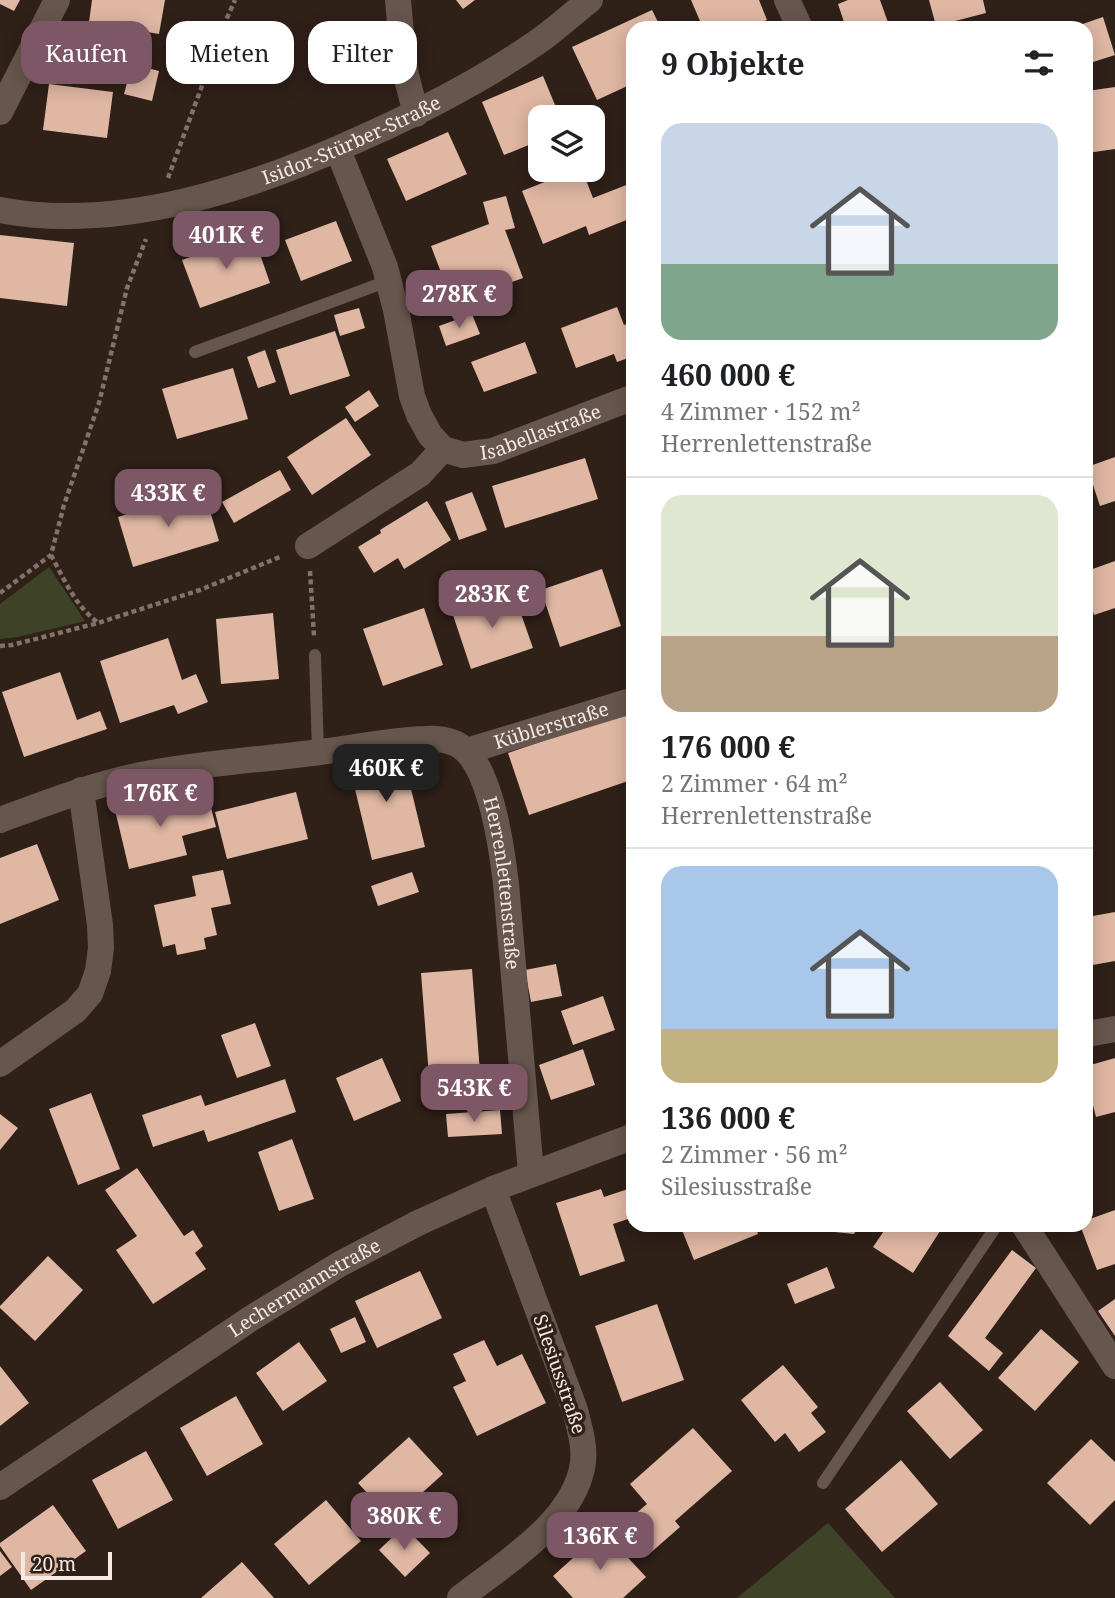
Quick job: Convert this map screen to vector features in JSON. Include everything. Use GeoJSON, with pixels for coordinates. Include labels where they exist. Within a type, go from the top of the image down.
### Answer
{"type":"FeatureCollection","features":[{"type":"Feature","properties":{"kind":"street"},"geometry":{"type":"LineString","coordinates":[[0,113],[57,0]]}},
{"type":"Feature","properties":{"kind":"street"},"geometry":{"type":"LineString","coordinates":[[398,0],[404,67],[416,114]]}},
{"type":"Feature","properties":{"kind":"street","name":"Isidor-Stürber-Straße"},"geometry":{"type":"LineString","coordinates":[[0,210],[60,216],[99,215],[211,195],[276,175],[416,114],[537,42],[590,0]]}},
{"type":"Feature","properties":{"kind":"street"},"geometry":{"type":"LineString","coordinates":[[788,0],[797,21]]}},
{"type":"Feature","properties":{"kind":"street"},"geometry":{"type":"LineString","coordinates":[[308,545],[420,474],[443,449],[430,435],[412,396],[385,267],[338,149]]}},
{"type":"Feature","properties":{"kind":"street","name":"Isabellastraße"},"geometry":{"type":"LineString","coordinates":[[443,449],[463,455],[493,451],[626,400]]}},
{"type":"Feature","properties":{"kind":"street","name":"Küblerstraße"},"geometry":{"type":"LineString","coordinates":[[467,751],[626,702]]}},
{"type":"Feature","properties":{"kind":"street"},"geometry":{"type":"LineString","coordinates":[[0,820],[81,790],[140,775],[197,765],[426,738],[458,745],[467,751]]}},
{"type":"Feature","properties":{"kind":"street","name":"Herrenlettenstraße"},"geometry":{"type":"LineString","coordinates":[[467,751],[484,781],[501,843],[531,1173]]}},
{"type":"Feature","properties":{"kind":"street"},"geometry":{"type":"LineString","coordinates":[[0,1064],[75,1011],[90,994],[98,971],[100,925],[81,790]]}},
{"type":"Feature","properties":{"kind":"street"},"geometry":{"type":"LineString","coordinates":[[1093,1033],[1115,1029]]}},
{"type":"Feature","properties":{"kind":"street","name":"Lechermannstraße"},"geometry":{"type":"LineString","coordinates":[[0,1487],[250,1319],[340,1264],[418,1223],[493,1189],[626,1139]]}},
{"type":"Feature","properties":{"kind":"street","name":"Silesiusstraße"},"geometry":{"type":"LineString","coordinates":[[460,1598],[540,1536],[562,1512],[577,1486],[583,1463],[583,1441],[575,1410],[493,1189]]}},
{"type":"Feature","properties":{"kind":"street"},"geometry":{"type":"LineString","coordinates":[[1029,1232],[1115,1366]]}},
{"type":"Feature","properties":{"kind":"lane"},"geometry":{"type":"LineString","coordinates":[[195,352],[388,281]]}},
{"type":"Feature","properties":{"kind":"lane"},"geometry":{"type":"LineString","coordinates":[[315,656],[318,752]]}},
{"type":"Feature","properties":{"kind":"lane"},"geometry":{"type":"LineString","coordinates":[[823,1483],[992,1232]]}},
{"type":"Feature","properties":{"kind":"path"},"geometry":{"type":"LineString","coordinates":[[0,593],[51,555],[64,505],[99,403],[127,288],[235,0]]}},
{"type":"Feature","properties":{"kind":"path"},"geometry":{"type":"LineString","coordinates":[[0,646],[97,623],[200,590],[308,545],[315,656]]}},
{"type":"Feature","properties":{"kind":"path"},"geometry":{"type":"LineString","coordinates":[[51,555],[85,612],[97,623]]}},
{"type":"Feature","properties":{"kind":"green space"},"geometry":{"type":"Polygon","coordinates":[[[49,567],[85,621],[0,639],[0,604],[49,567]]]}},
{"type":"Feature","properties":{"kind":"green space"},"geometry":{"type":"Polygon","coordinates":[[[828,1523],[895,1598],[737,1598],[828,1523]]]}},
{"type":"Feature","properties":{"kind":"building"},"geometry":{"type":"Polygon","coordinates":[[[0,0],[20,0],[14,11],[0,4],[0,0]]]}},
{"type":"Feature","properties":{"kind":"building"},"geometry":{"type":"Polygon","coordinates":[[[92,0],[165,0],[159,34],[152,33],[152,21],[89,21],[92,0]]]}},
{"type":"Feature","properties":{"kind":"building"},"geometry":{"type":"Polygon","coordinates":[[[456,0],[475,0],[463,9],[456,0]]]}},
{"type":"Feature","properties":{"kind":"building"},"geometry":{"type":"Polygon","coordinates":[[[691,0],[759,0],[767,20],[765,21],[700,21],[691,0]]]}},
{"type":"Feature","properties":{"kind":"building"},"geometry":{"type":"Polygon","coordinates":[[[848,0],[880,0],[888,21],[844,21],[838,4],[848,0]]]}},
{"type":"Feature","properties":{"kind":"building"},"geometry":{"type":"Polygon","coordinates":[[[929,0],[983,0],[986,13],[955,21],[935,21],[929,0]]]}},
{"type":"Feature","properties":{"kind":"building"},"geometry":{"type":"Polygon","coordinates":[[[652,10],[658,21],[628,21],[652,10]]]}},
{"type":"Feature","properties":{"kind":"building"},"geometry":{"type":"Polygon","coordinates":[[[1103,17],[1115,55],[1093,62],[1091,21],[1103,17]]]}},
{"type":"Feature","properties":{"kind":"building"},"geometry":{"type":"Polygon","coordinates":[[[626,22],[626,87],[597,100],[572,47],[626,22]]]}},
{"type":"Feature","properties":{"kind":"building"},"geometry":{"type":"Polygon","coordinates":[[[152,69],[159,71],[152,101],[124,94],[127,84],[152,84],[152,69]]]}},
{"type":"Feature","properties":{"kind":"building"},"geometry":{"type":"Polygon","coordinates":[[[543,76],[555,105],[528,105],[528,145],[504,155],[482,102],[543,76]]]}},
{"type":"Feature","properties":{"kind":"building"},"geometry":{"type":"Polygon","coordinates":[[[49,84],[113,92],[107,138],[43,130],[49,84]]]}},
{"type":"Feature","properties":{"kind":"building"},"geometry":{"type":"Polygon","coordinates":[[[1115,87],[1115,149],[1093,152],[1093,90],[1115,87]]]}},
{"type":"Feature","properties":{"kind":"building"},"geometry":{"type":"Polygon","coordinates":[[[448,132],[467,174],[406,201],[387,159],[448,132]]]}},
{"type":"Feature","properties":{"kind":"building"},"geometry":{"type":"Polygon","coordinates":[[[545,182],[587,182],[593,198],[626,185],[626,220],[589,235],[586,226],[543,244],[522,191],[545,182]]]}},
{"type":"Feature","properties":{"kind":"building"},"geometry":{"type":"Polygon","coordinates":[[[506,196],[515,228],[505,230],[523,278],[453,304],[431,246],[489,224],[483,202],[506,196]]]}},
{"type":"Feature","properties":{"kind":"building"},"geometry":{"type":"Polygon","coordinates":[[[336,221],[352,261],[301,281],[285,240],[336,221]]]}},
{"type":"Feature","properties":{"kind":"building"},"geometry":{"type":"Polygon","coordinates":[[[253,234],[270,283],[200,308],[182,260],[253,234]]]}},
{"type":"Feature","properties":{"kind":"building"},"geometry":{"type":"Polygon","coordinates":[[[0,235],[74,243],[67,306],[0,298],[0,235]]]}},
{"type":"Feature","properties":{"kind":"building"},"geometry":{"type":"Polygon","coordinates":[[[617,307],[624,325],[626,324],[626,359],[617,362],[614,354],[576,368],[561,328],[617,307]]]}},
{"type":"Feature","properties":{"kind":"building"},"geometry":{"type":"Polygon","coordinates":[[[359,308],[365,328],[340,336],[334,315],[359,308]]]}},
{"type":"Feature","properties":{"kind":"building"},"geometry":{"type":"Polygon","coordinates":[[[472,314],[480,334],[446,346],[439,326],[472,314]]]}},
{"type":"Feature","properties":{"kind":"building"},"geometry":{"type":"Polygon","coordinates":[[[335,331],[350,376],[290,395],[276,350],[335,331]]]}},
{"type":"Feature","properties":{"kind":"building"},"geometry":{"type":"Polygon","coordinates":[[[525,342],[537,373],[484,392],[471,362],[525,342]]]}},
{"type":"Feature","properties":{"kind":"building"},"geometry":{"type":"Polygon","coordinates":[[[265,350],[276,382],[258,388],[247,357],[265,350]]]}},
{"type":"Feature","properties":{"kind":"building"},"geometry":{"type":"Polygon","coordinates":[[[233,368],[248,419],[177,439],[162,389],[233,368]]]}},
{"type":"Feature","properties":{"kind":"building"},"geometry":{"type":"Polygon","coordinates":[[[369,390],[379,406],[355,422],[345,407],[369,390]]]}},
{"type":"Feature","properties":{"kind":"building"},"geometry":{"type":"Polygon","coordinates":[[[346,418],[371,455],[312,495],[287,457],[346,418]]]}},
{"type":"Feature","properties":{"kind":"building"},"geometry":{"type":"Polygon","coordinates":[[[1115,457],[1115,501],[1100,506],[1093,485],[1093,465],[1115,457]]]}},
{"type":"Feature","properties":{"kind":"building"},"geometry":{"type":"Polygon","coordinates":[[[585,458],[598,499],[505,528],[492,486],[585,458]]]}},
{"type":"Feature","properties":{"kind":"building"},"geometry":{"type":"Polygon","coordinates":[[[280,470],[291,490],[234,523],[222,502],[280,470]]]}},
{"type":"Feature","properties":{"kind":"building"},"geometry":{"type":"Polygon","coordinates":[[[204,491],[219,541],[133,567],[118,517],[204,491]]]}},
{"type":"Feature","properties":{"kind":"building"},"geometry":{"type":"Polygon","coordinates":[[[472,492],[487,530],[459,540],[445,502],[472,492]]]}},
{"type":"Feature","properties":{"kind":"building"},"geometry":{"type":"Polygon","coordinates":[[[427,501],[451,540],[404,569],[398,558],[374,573],[358,547],[427,501]]]}},
{"type":"Feature","properties":{"kind":"building"},"geometry":{"type":"Polygon","coordinates":[[[1115,561],[1115,608],[1094,615],[1093,612],[1093,569],[1115,561]]]}},
{"type":"Feature","properties":{"kind":"building"},"geometry":{"type":"Polygon","coordinates":[[[602,569],[621,626],[560,647],[541,590],[602,569]]]}},
{"type":"Feature","properties":{"kind":"building"},"geometry":{"type":"Polygon","coordinates":[[[513,591],[533,648],[471,669],[452,612],[513,591]]]}},
{"type":"Feature","properties":{"kind":"building"},"geometry":{"type":"Polygon","coordinates":[[[424,608],[443,665],[383,686],[363,629],[424,608]]]}},
{"type":"Feature","properties":{"kind":"building"},"geometry":{"type":"Polygon","coordinates":[[[273,613],[279,679],[221,684],[216,619],[273,613]]]}},
{"type":"Feature","properties":{"kind":"building"},"geometry":{"type":"Polygon","coordinates":[[[168,638],[182,680],[196,674],[208,702],[178,714],[174,705],[120,723],[100,661],[168,638]]]}},
{"type":"Feature","properties":{"kind":"building"},"geometry":{"type":"Polygon","coordinates":[[[60,672],[77,720],[100,711],[107,729],[24,757],[2,692],[60,672]]]}},
{"type":"Feature","properties":{"kind":"building"},"geometry":{"type":"Polygon","coordinates":[[[626,713],[626,782],[529,815],[508,753],[626,713]]]}},
{"type":"Feature","properties":{"kind":"building"},"geometry":{"type":"Polygon","coordinates":[[[401,747],[425,847],[372,860],[348,760],[401,747]]]}},
{"type":"Feature","properties":{"kind":"building"},"geometry":{"type":"Polygon","coordinates":[[[296,792],[308,839],[227,859],[215,812],[296,792]]]}},
{"type":"Feature","properties":{"kind":"building"},"geometry":{"type":"Polygon","coordinates":[[[173,796],[176,808],[209,800],[216,827],[182,836],[187,855],[129,869],[115,810],[173,796]]]}},
{"type":"Feature","properties":{"kind":"building"},"geometry":{"type":"Polygon","coordinates":[[[37,844],[59,900],[0,924],[0,858],[37,844]]]}},
{"type":"Feature","properties":{"kind":"building"},"geometry":{"type":"Polygon","coordinates":[[[223,870],[231,904],[211,908],[217,935],[204,938],[206,949],[177,955],[175,944],[163,947],[154,905],[196,896],[192,876],[223,870]]]}},
{"type":"Feature","properties":{"kind":"building"},"geometry":{"type":"Polygon","coordinates":[[[412,872],[419,892],[378,906],[371,886],[412,872]]]}},
{"type":"Feature","properties":{"kind":"building"},"geometry":{"type":"Polygon","coordinates":[[[1115,912],[1115,961],[1093,965],[1093,916],[1115,912]]]}},
{"type":"Feature","properties":{"kind":"building"},"geometry":{"type":"Polygon","coordinates":[[[556,964],[562,996],[531,1002],[525,970],[556,964]]]}},
{"type":"Feature","properties":{"kind":"building"},"geometry":{"type":"Polygon","coordinates":[[[472,969],[480,1072],[429,1076],[421,973],[472,969]]]}},
{"type":"Feature","properties":{"kind":"building"},"geometry":{"type":"Polygon","coordinates":[[[603,996],[615,1030],[573,1045],[561,1011],[603,996]]]}},
{"type":"Feature","properties":{"kind":"building"},"geometry":{"type":"Polygon","coordinates":[[[255,1023],[271,1066],[237,1078],[221,1035],[255,1023]]]}},
{"type":"Feature","properties":{"kind":"building"},"geometry":{"type":"Polygon","coordinates":[[[583,1049],[595,1085],[551,1100],[539,1065],[583,1049]]]}},
{"type":"Feature","properties":{"kind":"building"},"geometry":{"type":"Polygon","coordinates":[[[382,1058],[401,1101],[354,1121],[336,1078],[382,1058]]]}},
{"type":"Feature","properties":{"kind":"building"},"geometry":{"type":"Polygon","coordinates":[[[1115,1058],[1115,1112],[1096,1117],[1093,1105],[1093,1064],[1115,1058]]]}},
{"type":"Feature","properties":{"kind":"building"},"geometry":{"type":"Polygon","coordinates":[[[285,1079],[296,1112],[208,1142],[204,1130],[153,1147],[142,1115],[201,1095],[205,1106],[285,1079]]]}},
{"type":"Feature","properties":{"kind":"building"},"geometry":{"type":"Polygon","coordinates":[[[91,1093],[120,1169],[78,1185],[49,1109],[91,1093]]]}},
{"type":"Feature","properties":{"kind":"building"},"geometry":{"type":"Polygon","coordinates":[[[500,1110],[502,1134],[448,1137],[446,1114],[500,1110]]]}},
{"type":"Feature","properties":{"kind":"building"},"geometry":{"type":"Polygon","coordinates":[[[0,1114],[18,1128],[0,1150],[0,1114]]]}},
{"type":"Feature","properties":{"kind":"building"},"geometry":{"type":"Polygon","coordinates":[[[292,1139],[314,1199],[279,1211],[258,1152],[292,1139]]]}},
{"type":"Feature","properties":{"kind":"building"},"geometry":{"type":"Polygon","coordinates":[[[137,1168],[184,1236],[193,1230],[203,1246],[195,1253],[206,1269],[153,1304],[116,1250],[137,1236],[105,1190],[137,1168]]]}},
{"type":"Feature","properties":{"kind":"building"},"geometry":{"type":"Polygon","coordinates":[[[601,1189],[604,1197],[626,1190],[626,1220],[613,1224],[625,1261],[580,1276],[556,1203],[601,1189]]]}},
{"type":"Feature","properties":{"kind":"building"},"geometry":{"type":"Polygon","coordinates":[[[1115,1210],[1115,1264],[1097,1270],[1083,1232],[1093,1232],[1093,1218],[1115,1210]]]}},
{"type":"Feature","properties":{"kind":"building"},"geometry":{"type":"Polygon","coordinates":[[[683,1232],[757,1232],[758,1234],[694,1260],[683,1232]]]}},
{"type":"Feature","properties":{"kind":"building"},"geometry":{"type":"Polygon","coordinates":[[[883,1232],[939,1232],[913,1273],[873,1247],[883,1232]]]}},
{"type":"Feature","properties":{"kind":"building"},"geometry":{"type":"Polygon","coordinates":[[[1012,1250],[1036,1268],[985,1338],[1003,1353],[989,1371],[948,1336],[1012,1250]]]}},
{"type":"Feature","properties":{"kind":"building"},"geometry":{"type":"Polygon","coordinates":[[[48,1256],[83,1290],[35,1341],[0,1306],[48,1256]]]}},
{"type":"Feature","properties":{"kind":"building"},"geometry":{"type":"Polygon","coordinates":[[[827,1267],[835,1288],[795,1304],[787,1284],[827,1267]]]}},
{"type":"Feature","properties":{"kind":"building"},"geometry":{"type":"Polygon","coordinates":[[[420,1271],[442,1318],[377,1348],[355,1301],[420,1271]]]}},
{"type":"Feature","properties":{"kind":"building"},"geometry":{"type":"Polygon","coordinates":[[[1115,1299],[1115,1336],[1098,1311],[1115,1299]]]}},
{"type":"Feature","properties":{"kind":"building"},"geometry":{"type":"Polygon","coordinates":[[[657,1304],[684,1380],[622,1402],[595,1326],[657,1304]]]}},
{"type":"Feature","properties":{"kind":"building"},"geometry":{"type":"Polygon","coordinates":[[[355,1317],[366,1342],[341,1353],[330,1329],[355,1317]]]}},
{"type":"Feature","properties":{"kind":"building"},"geometry":{"type":"Polygon","coordinates":[[[1041,1329],[1079,1362],[1035,1411],[998,1378],[1041,1329]]]}},
{"type":"Feature","properties":{"kind":"building"},"geometry":{"type":"Polygon","coordinates":[[[484,1340],[497,1366],[522,1354],[546,1403],[477,1436],[453,1387],[466,1381],[453,1354],[484,1340]]]}},
{"type":"Feature","properties":{"kind":"building"},"geometry":{"type":"Polygon","coordinates":[[[299,1342],[327,1381],[283,1411],[256,1373],[299,1342]]]}},
{"type":"Feature","properties":{"kind":"building"},"geometry":{"type":"Polygon","coordinates":[[[783,1365],[818,1407],[811,1413],[826,1432],[799,1452],[785,1433],[775,1442],[741,1400],[783,1365]]]}},
{"type":"Feature","properties":{"kind":"building"},"geometry":{"type":"Polygon","coordinates":[[[0,1366],[29,1403],[0,1426],[0,1366]]]}},
{"type":"Feature","properties":{"kind":"building"},"geometry":{"type":"Polygon","coordinates":[[[940,1382],[983,1430],[950,1459],[907,1411],[940,1382]]]}},
{"type":"Feature","properties":{"kind":"building"},"geometry":{"type":"Polygon","coordinates":[[[236,1396],[263,1444],[207,1476],[180,1428],[236,1396]]]}},
{"type":"Feature","properties":{"kind":"building"},"geometry":{"type":"Polygon","coordinates":[[[693,1428],[732,1471],[675,1521],[680,1527],[648,1555],[622,1525],[647,1504],[630,1484],[693,1428]]]}},
{"type":"Feature","properties":{"kind":"building"},"geometry":{"type":"Polygon","coordinates":[[[409,1437],[443,1474],[392,1520],[358,1483],[409,1437]]]}},
{"type":"Feature","properties":{"kind":"building"},"geometry":{"type":"Polygon","coordinates":[[[1091,1439],[1115,1462],[1115,1500],[1090,1525],[1047,1483],[1091,1439]]]}},
{"type":"Feature","properties":{"kind":"building"},"geometry":{"type":"Polygon","coordinates":[[[146,1451],[173,1500],[118,1529],[92,1480],[146,1451]]]}},
{"type":"Feature","properties":{"kind":"building"},"geometry":{"type":"Polygon","coordinates":[[[901,1460],[938,1504],[882,1552],[845,1509],[901,1460]]]}},
{"type":"Feature","properties":{"kind":"building"},"geometry":{"type":"Polygon","coordinates":[[[326,1500],[361,1541],[309,1585],[274,1544],[326,1500]]]}},
{"type":"Feature","properties":{"kind":"building"},"geometry":{"type":"Polygon","coordinates":[[[53,1505],[86,1551],[31,1590],[0,1543],[53,1505]]]}},
{"type":"Feature","properties":{"kind":"building"},"geometry":{"type":"Polygon","coordinates":[[[404,1526],[430,1553],[405,1577],[379,1550],[404,1526]]]}},
{"type":"Feature","properties":{"kind":"building"},"geometry":{"type":"Polygon","coordinates":[[[603,1531],[646,1577],[623,1598],[573,1598],[553,1576],[603,1531]]]}},
{"type":"Feature","properties":{"kind":"building"},"geometry":{"type":"Polygon","coordinates":[[[0,1551],[12,1567],[0,1576],[0,1551]]]}},
{"type":"Feature","properties":{"kind":"building"},"geometry":{"type":"Polygon","coordinates":[[[242,1562],[274,1598],[201,1598],[242,1562]]]}}]}
